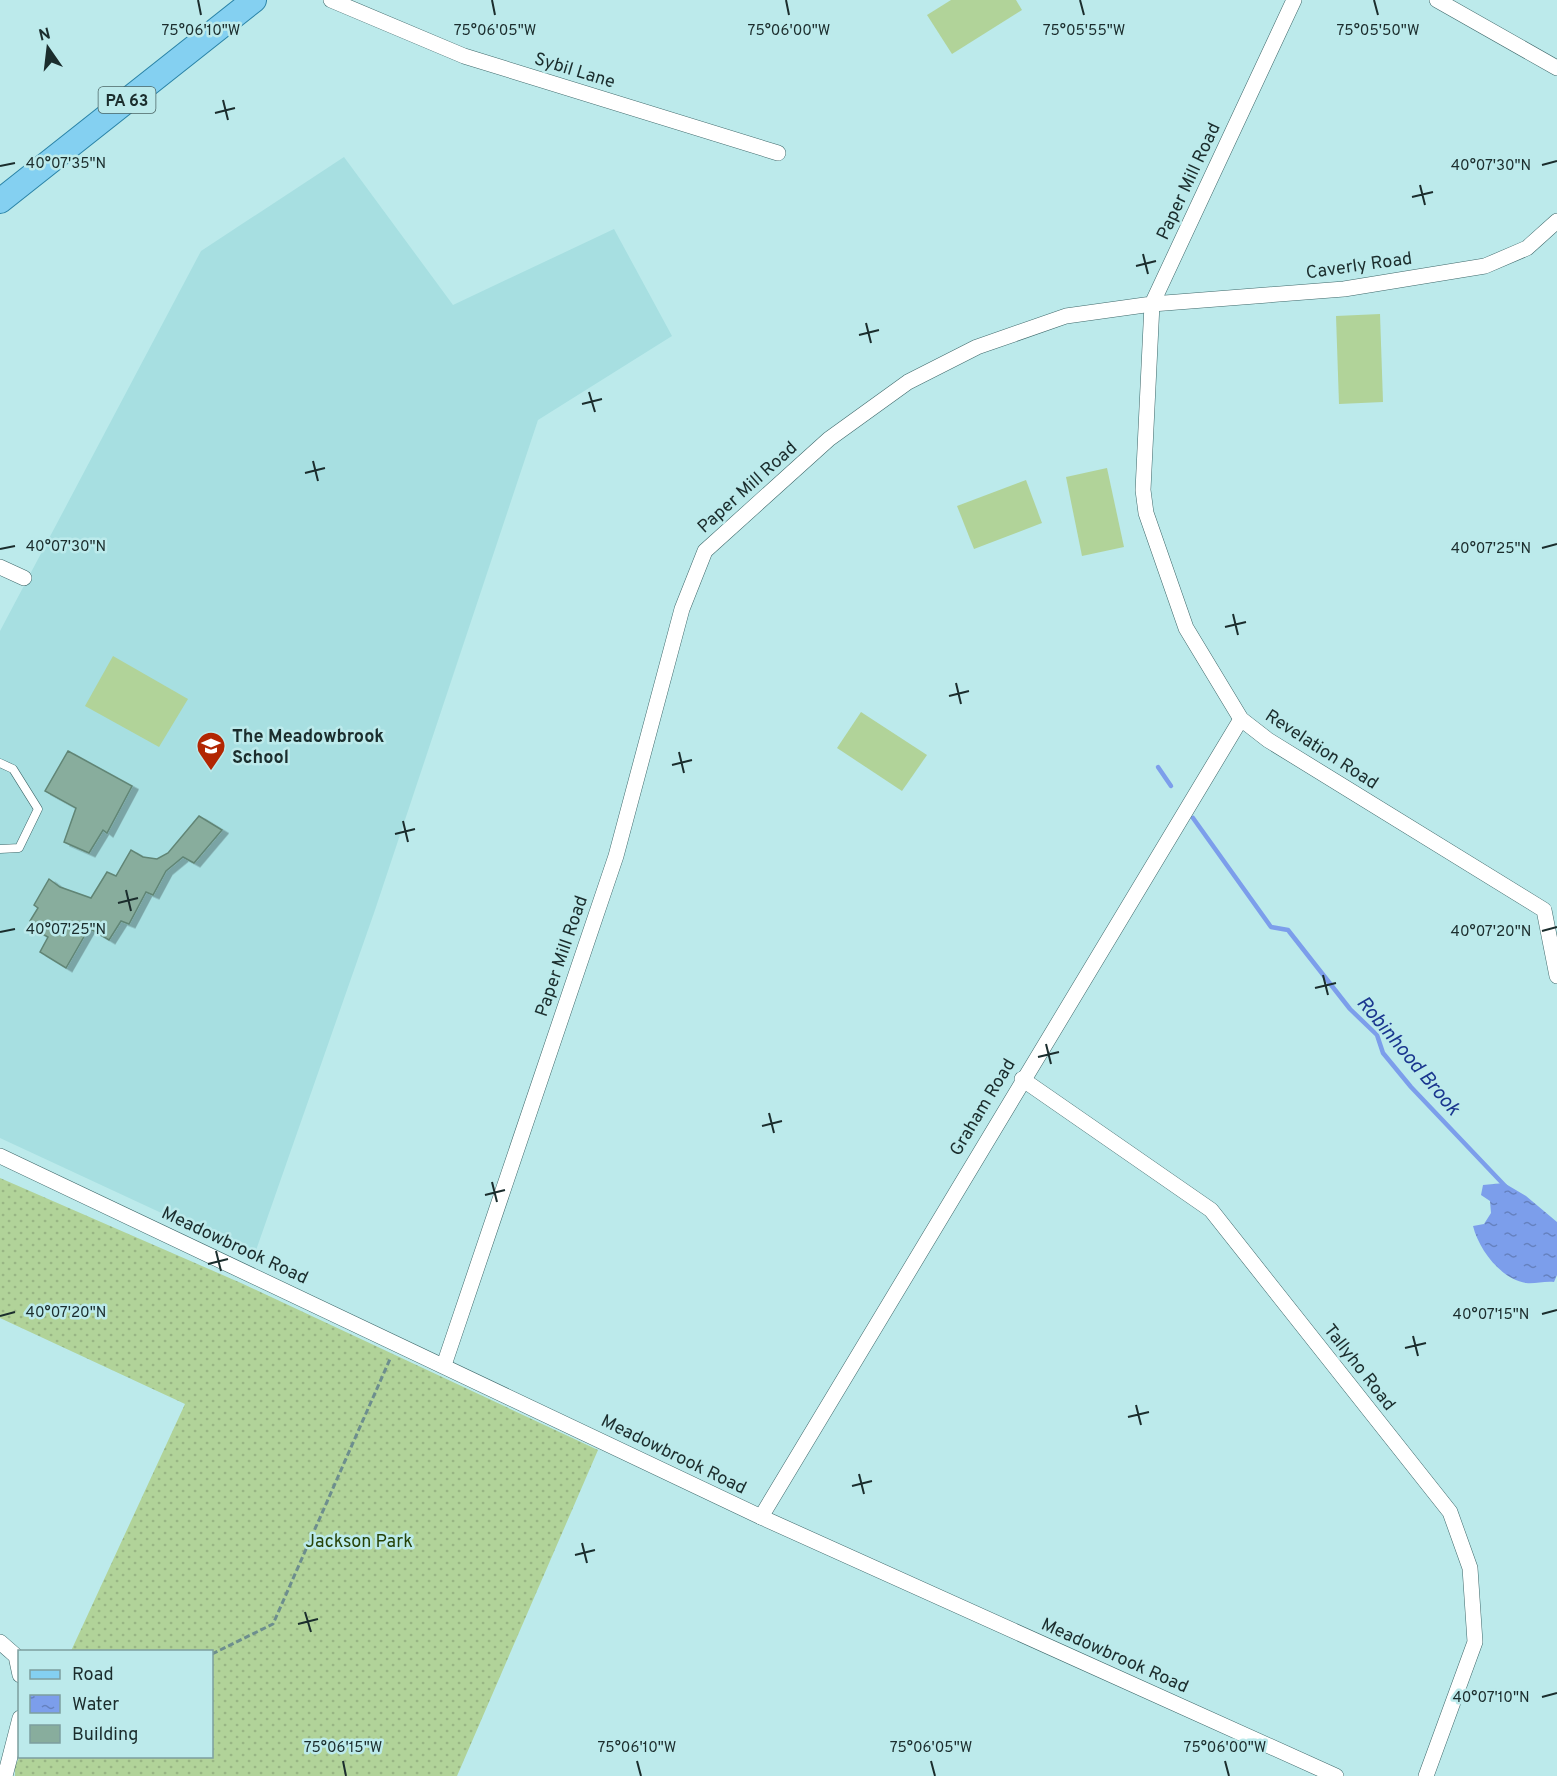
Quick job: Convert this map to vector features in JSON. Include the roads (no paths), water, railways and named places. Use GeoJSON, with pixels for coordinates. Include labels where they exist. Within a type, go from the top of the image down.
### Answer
{"type":"FeatureCollection","features":[{"type":"Feature","properties":{"kind":"main road","name":"PA 63"},"geometry":{"type":"LineString","coordinates":[[0,201],[254,0]]}},
{"type":"Feature","properties":{"kind":"street","name":"Sybil Lane"},"geometry":{"type":"LineString","coordinates":[[331,0],[464,56],[778,153]]}},
{"type":"Feature","properties":{"kind":"street","name":"Paper Mill Road"},"geometry":{"type":"LineString","coordinates":[[444,1365],[616,856],[682,609],[705,551],[829,439],[908,382],[977,347],[1065,316],[1152,304],[1294,0]]}},
{"type":"Feature","properties":{"kind":"street"},"geometry":{"type":"LineString","coordinates":[[1437,0],[1557,68]]}},
{"type":"Feature","properties":{"kind":"street","name":"Caverly Road"},"geometry":{"type":"LineString","coordinates":[[1152,304],[1344,289],[1485,266],[1527,248],[1557,221]]}},
{"type":"Feature","properties":{"kind":"street","name":"Revelation Road"},"geometry":{"type":"LineString","coordinates":[[1152,304],[1143,479],[1146,513],[1186,628],[1241,719],[1268,740],[1551,909],[1557,976]]}},
{"type":"Feature","properties":{"kind":"street"},"geometry":{"type":"LineString","coordinates":[[2,573],[24,578]]}},
{"type":"Feature","properties":{"kind":"street","name":"Graham Road"},"geometry":{"type":"LineString","coordinates":[[760,1517],[1241,719]]}},
{"type":"Feature","properties":{"kind":"street","name":"Tallyho Road"},"geometry":{"type":"LineString","coordinates":[[1022,1079],[1211,1210],[1450,1512],[1470,1568],[1475,1642],[1426,1776]]}},
{"type":"Feature","properties":{"kind":"street","name":"Meadowbrook Road"},"geometry":{"type":"LineString","coordinates":[[0,1156],[760,1517],[1336,1776]]}},
{"type":"Feature","properties":{"kind":"street"},"geometry":{"type":"LineString","coordinates":[[0,1642],[16,1656],[18,1666]]}},
{"type":"Feature","properties":{"kind":"street"},"geometry":{"type":"LineString","coordinates":[[4,1776],[18,1725]]}},
{"type":"Feature","properties":{"kind":"lane"},"geometry":{"type":"LineString","coordinates":[[0,763],[12,769],[38,809],[19,848],[0,849]]}},
{"type":"Feature","properties":{"kind":"water"},"geometry":{"type":"Polygon","coordinates":[[[1504,1183],[1526,1196],[1557,1222],[1557,1275],[1554,1282],[1526,1283],[1508,1276],[1492,1262],[1480,1244],[1473,1226],[1484,1224],[1491,1213],[1490,1201],[1481,1195],[1483,1185],[1504,1183]]]}},
{"type":"Feature","properties":{"kind":"waterway","name":"Robinhood Brook"},"geometry":{"type":"LineString","coordinates":[[1158,767],[1171,786]]}},
{"type":"Feature","properties":{"kind":"waterway","name":"Robinhood Brook"},"geometry":{"type":"LineString","coordinates":[[1193,818],[1271,927],[1288,930],[1350,1009],[1377,1035],[1383,1053],[1411,1087],[1507,1188]]}},
{"type":"Feature","properties":{"kind":"place","name":"The Meadowbrook School"},"geometry":{"type":"Point","coordinates":[211,772]}},
{"type":"Feature","properties":{"kind":"park label","name":"Jackson Park"},"geometry":{"type":"Point","coordinates":[359,1541]}}]}
